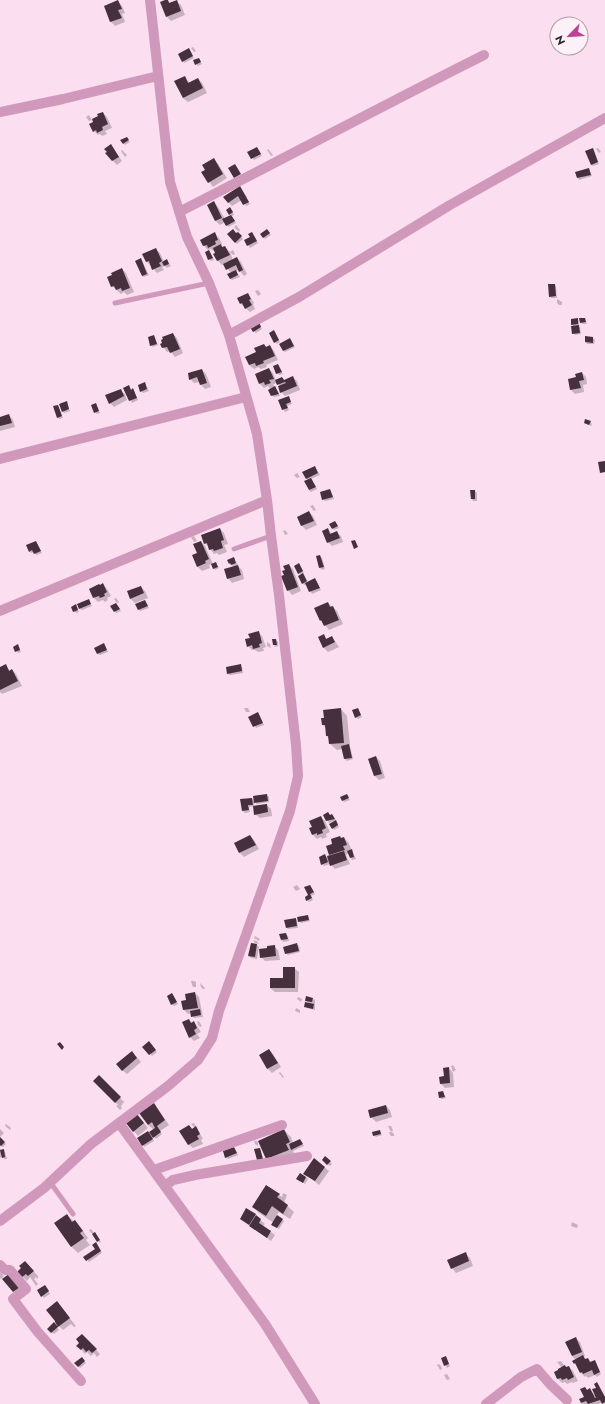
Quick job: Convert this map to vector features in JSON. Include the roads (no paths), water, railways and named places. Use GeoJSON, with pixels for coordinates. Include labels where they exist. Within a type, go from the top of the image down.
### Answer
{"type":"FeatureCollection","features":[{"type":"Feature","properties":{"kind":"street"},"geometry":{"type":"LineString","coordinates":[[0,1221],[50,1182],[91,1144],[168,1086],[198,1060],[212,1038],[219,1011],[290,811],[298,776],[281,610],[257,434],[229,335],[209,283],[187,237],[170,182],[150,0]]}},
{"type":"Feature","properties":{"kind":"street"},"geometry":{"type":"LineString","coordinates":[[179,212],[421,86],[484,55]]}},
{"type":"Feature","properties":{"kind":"street"},"geometry":{"type":"LineString","coordinates":[[0,112],[63,99],[158,76]]}},
{"type":"Feature","properties":{"kind":"street"},"geometry":{"type":"LineString","coordinates":[[229,335],[298,297],[450,205],[605,118]]}},
{"type":"Feature","properties":{"kind":"street"},"geometry":{"type":"LineString","coordinates":[[0,459],[246,397]]}},
{"type":"Feature","properties":{"kind":"street"},"geometry":{"type":"LineString","coordinates":[[0,611],[267,500]]}},
{"type":"Feature","properties":{"kind":"street"},"geometry":{"type":"LineString","coordinates":[[120,1123],[265,1324],[315,1404]]}},
{"type":"Feature","properties":{"kind":"street"},"geometry":{"type":"LineString","coordinates":[[154,1170],[282,1125]]}},
{"type":"Feature","properties":{"kind":"street"},"geometry":{"type":"LineString","coordinates":[[166,1186],[173,1180],[195,1175],[307,1156]]}},
{"type":"Feature","properties":{"kind":"street"},"geometry":{"type":"LineString","coordinates":[[0,1265],[5,1270],[10,1270],[26,1289],[13,1299],[37,1331],[81,1381]]}},
{"type":"Feature","properties":{"kind":"street"},"geometry":{"type":"LineString","coordinates":[[486,1404],[520,1377],[537,1369],[567,1400]]}},
{"type":"Feature","properties":{"kind":"lane"},"geometry":{"type":"LineString","coordinates":[[115,303],[209,283]]}},
{"type":"Feature","properties":{"kind":"lane"},"geometry":{"type":"LineString","coordinates":[[234,549],[271,536]]}},
{"type":"Feature","properties":{"kind":"lane"},"geometry":{"type":"LineString","coordinates":[[50,1182],[73,1214]]}}]}
